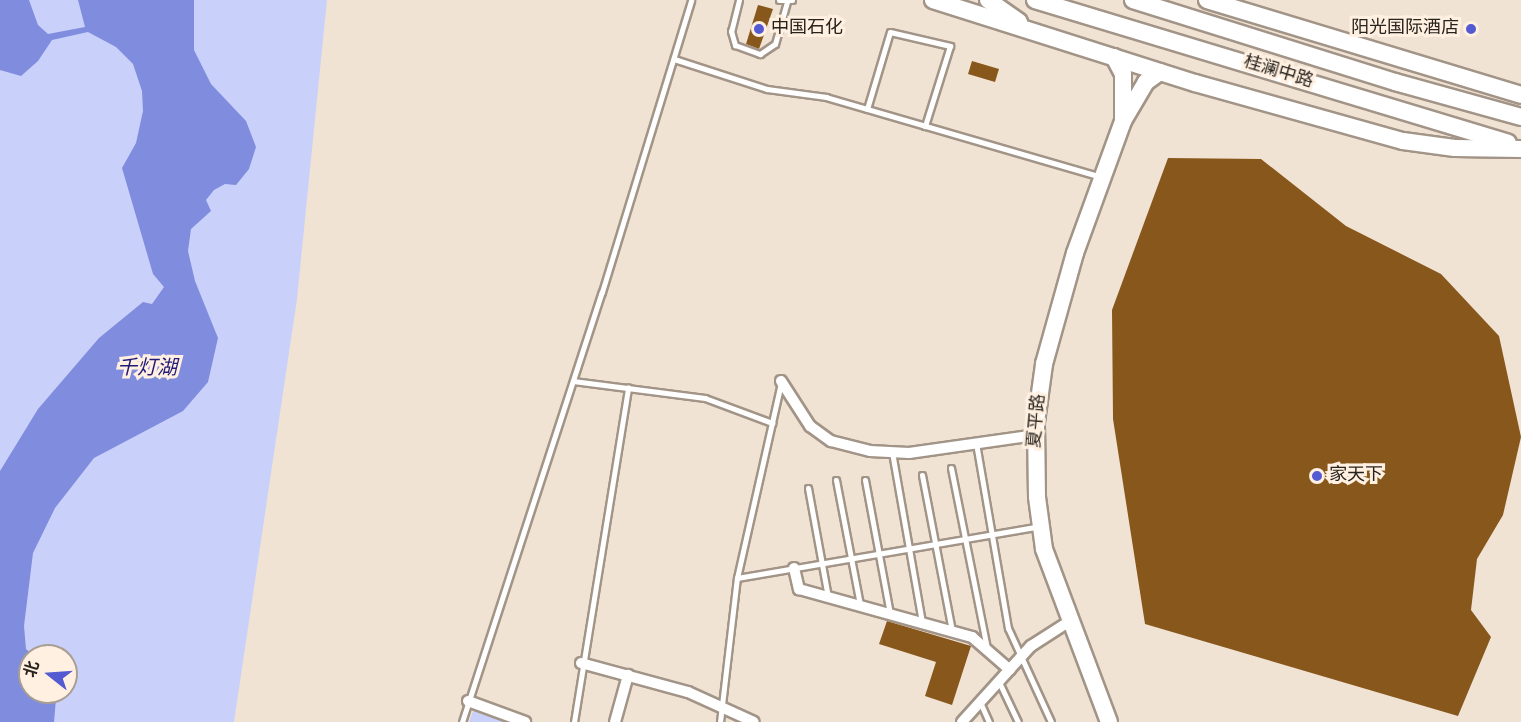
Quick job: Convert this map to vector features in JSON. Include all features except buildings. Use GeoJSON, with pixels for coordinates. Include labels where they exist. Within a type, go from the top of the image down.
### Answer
{"type":"FeatureCollection","features":[{"type":"Feature","properties":{"kind":"main road"},"geometry":{"type":"LineString","coordinates":[[933,0],[1160,72],[1403,141],[1455,148],[1521,148]]}},
{"type":"Feature","properties":{"kind":"main road"},"geometry":{"type":"LineString","coordinates":[[988,0],[1030,30]]}},
{"type":"Feature","properties":{"kind":"main road","name":"桂澜中路"},"geometry":{"type":"LineString","coordinates":[[1035,0],[1521,148]]}},
{"type":"Feature","properties":{"kind":"main road","name":"桂澜中路"},"geometry":{"type":"LineString","coordinates":[[1133,0],[1395,82],[1521,117]]}},
{"type":"Feature","properties":{"kind":"main road"},"geometry":{"type":"LineString","coordinates":[[1206,0],[1244,7],[1521,96]]}},
{"type":"Feature","properties":{"kind":"main road","name":"夏平路"},"geometry":{"type":"LineString","coordinates":[[1114,57],[1123,74],[1123,121]]}},
{"type":"Feature","properties":{"kind":"main road","name":"夏平路"},"geometry":{"type":"LineString","coordinates":[[1109,722],[1050,569],[1040,526],[1035,435],[1044,364],[1075,253],[1105,178],[1123,121],[1146,82],[1160,72]]}},
{"type":"Feature","properties":{"kind":"street"},"geometry":{"type":"LineString","coordinates":[[781,381],[810,426],[831,441],[892,452],[976,444],[1035,435]]}},
{"type":"Feature","properties":{"kind":"street"},"geometry":{"type":"LineString","coordinates":[[794,568],[799,589],[972,637],[1010,670]]}},
{"type":"Feature","properties":{"kind":"street"},"geometry":{"type":"LineString","coordinates":[[962,722],[1031,646],[1070,621]]}},
{"type":"Feature","properties":{"kind":"street"},"geometry":{"type":"LineString","coordinates":[[581,663],[628,675],[724,707],[754,722]]}},
{"type":"Feature","properties":{"kind":"street"},"geometry":{"type":"LineString","coordinates":[[615,722],[628,675]]}},
{"type":"Feature","properties":{"kind":"street"},"geometry":{"type":"LineString","coordinates":[[468,701],[525,722]]}},
{"type":"Feature","properties":{"kind":"lane"},"geometry":{"type":"LineString","coordinates":[[462,722],[573,381],[691,0]]}},
{"type":"Feature","properties":{"kind":"lane"},"geometry":{"type":"LineString","coordinates":[[739,0],[730,31],[735,45],[760,54],[774,44],[789,1],[779,0]]}},
{"type":"Feature","properties":{"kind":"lane"},"geometry":{"type":"LineString","coordinates":[[867,109],[890,32],[950,46],[925,126]]}},
{"type":"Feature","properties":{"kind":"lane"},"geometry":{"type":"LineString","coordinates":[[674,59],[766,89],[826,97],[1105,178]]}},
{"type":"Feature","properties":{"kind":"lane"},"geometry":{"type":"LineString","coordinates":[[573,381],[705,398],[772,423]]}},
{"type":"Feature","properties":{"kind":"lane"},"geometry":{"type":"LineString","coordinates":[[720,722],[724,707],[737,578],[781,381]]}},
{"type":"Feature","properties":{"kind":"lane"},"geometry":{"type":"LineString","coordinates":[[574,722],[581,663],[628,387]]}},
{"type":"Feature","properties":{"kind":"lane"},"geometry":{"type":"LineString","coordinates":[[976,444],[1008,628],[1051,722]]}},
{"type":"Feature","properties":{"kind":"lane"},"geometry":{"type":"LineString","coordinates":[[892,452],[922,623]]}},
{"type":"Feature","properties":{"kind":"lane"},"geometry":{"type":"LineString","coordinates":[[951,468],[987,650]]}},
{"type":"Feature","properties":{"kind":"lane"},"geometry":{"type":"LineString","coordinates":[[922,475],[952,631]]}},
{"type":"Feature","properties":{"kind":"lane"},"geometry":{"type":"LineString","coordinates":[[836,480],[860,606]]}},
{"type":"Feature","properties":{"kind":"lane"},"geometry":{"type":"LineString","coordinates":[[865,480],[890,614]]}},
{"type":"Feature","properties":{"kind":"lane"},"geometry":{"type":"LineString","coordinates":[[808,488],[828,597]]}},
{"type":"Feature","properties":{"kind":"lane"},"geometry":{"type":"LineString","coordinates":[[737,578],[1040,526]]}},
{"type":"Feature","properties":{"kind":"lane"},"geometry":{"type":"LineString","coordinates":[[999,682],[1018,722]]}},
{"type":"Feature","properties":{"kind":"lane"},"geometry":{"type":"LineString","coordinates":[[980,702],[989,722]]}},
{"type":"Feature","properties":{"kind":"shaded area"},"geometry":{"type":"Polygon","coordinates":[[[0,0],[327,0],[297,299],[234,722],[0,722],[0,0]]]}},
{"type":"Feature","properties":{"kind":"shaded area"},"geometry":{"type":"Polygon","coordinates":[[[473,711],[506,722],[469,722],[473,711]]]}},
{"type":"Feature","properties":{"kind":"water","name":"千灯湖"},"geometry":{"type":"Polygon","coordinates":[[[0,0],[29,0],[38,25],[48,34],[85,27],[78,0],[194,0],[194,50],[211,84],[246,121],[256,147],[249,169],[236,185],[225,184],[214,190],[206,200],[211,211],[191,229],[188,251],[195,281],[218,338],[208,382],[183,411],[94,458],[55,508],[33,553],[24,626],[26,644],[18,644],[18,704],[56,704],[54,722],[0,722],[0,471],[38,409],[99,338],[143,302],[152,304],[164,287],[153,274],[122,168],[136,143],[143,111],[142,91],[133,64],[116,47],[88,32],[52,40],[38,61],[21,76],[0,70],[0,0]]]}},
{"type":"Feature","properties":{"kind":"place","name":"中国石化"},"geometry":{"type":"Point","coordinates":[759,29]}},
{"type":"Feature","properties":{"kind":"place","name":"阳光国际酒店"},"geometry":{"type":"Point","coordinates":[1471,29]}},
{"type":"Feature","properties":{"kind":"place","name":"家天下"},"geometry":{"type":"Point","coordinates":[1317,476]}}]}
